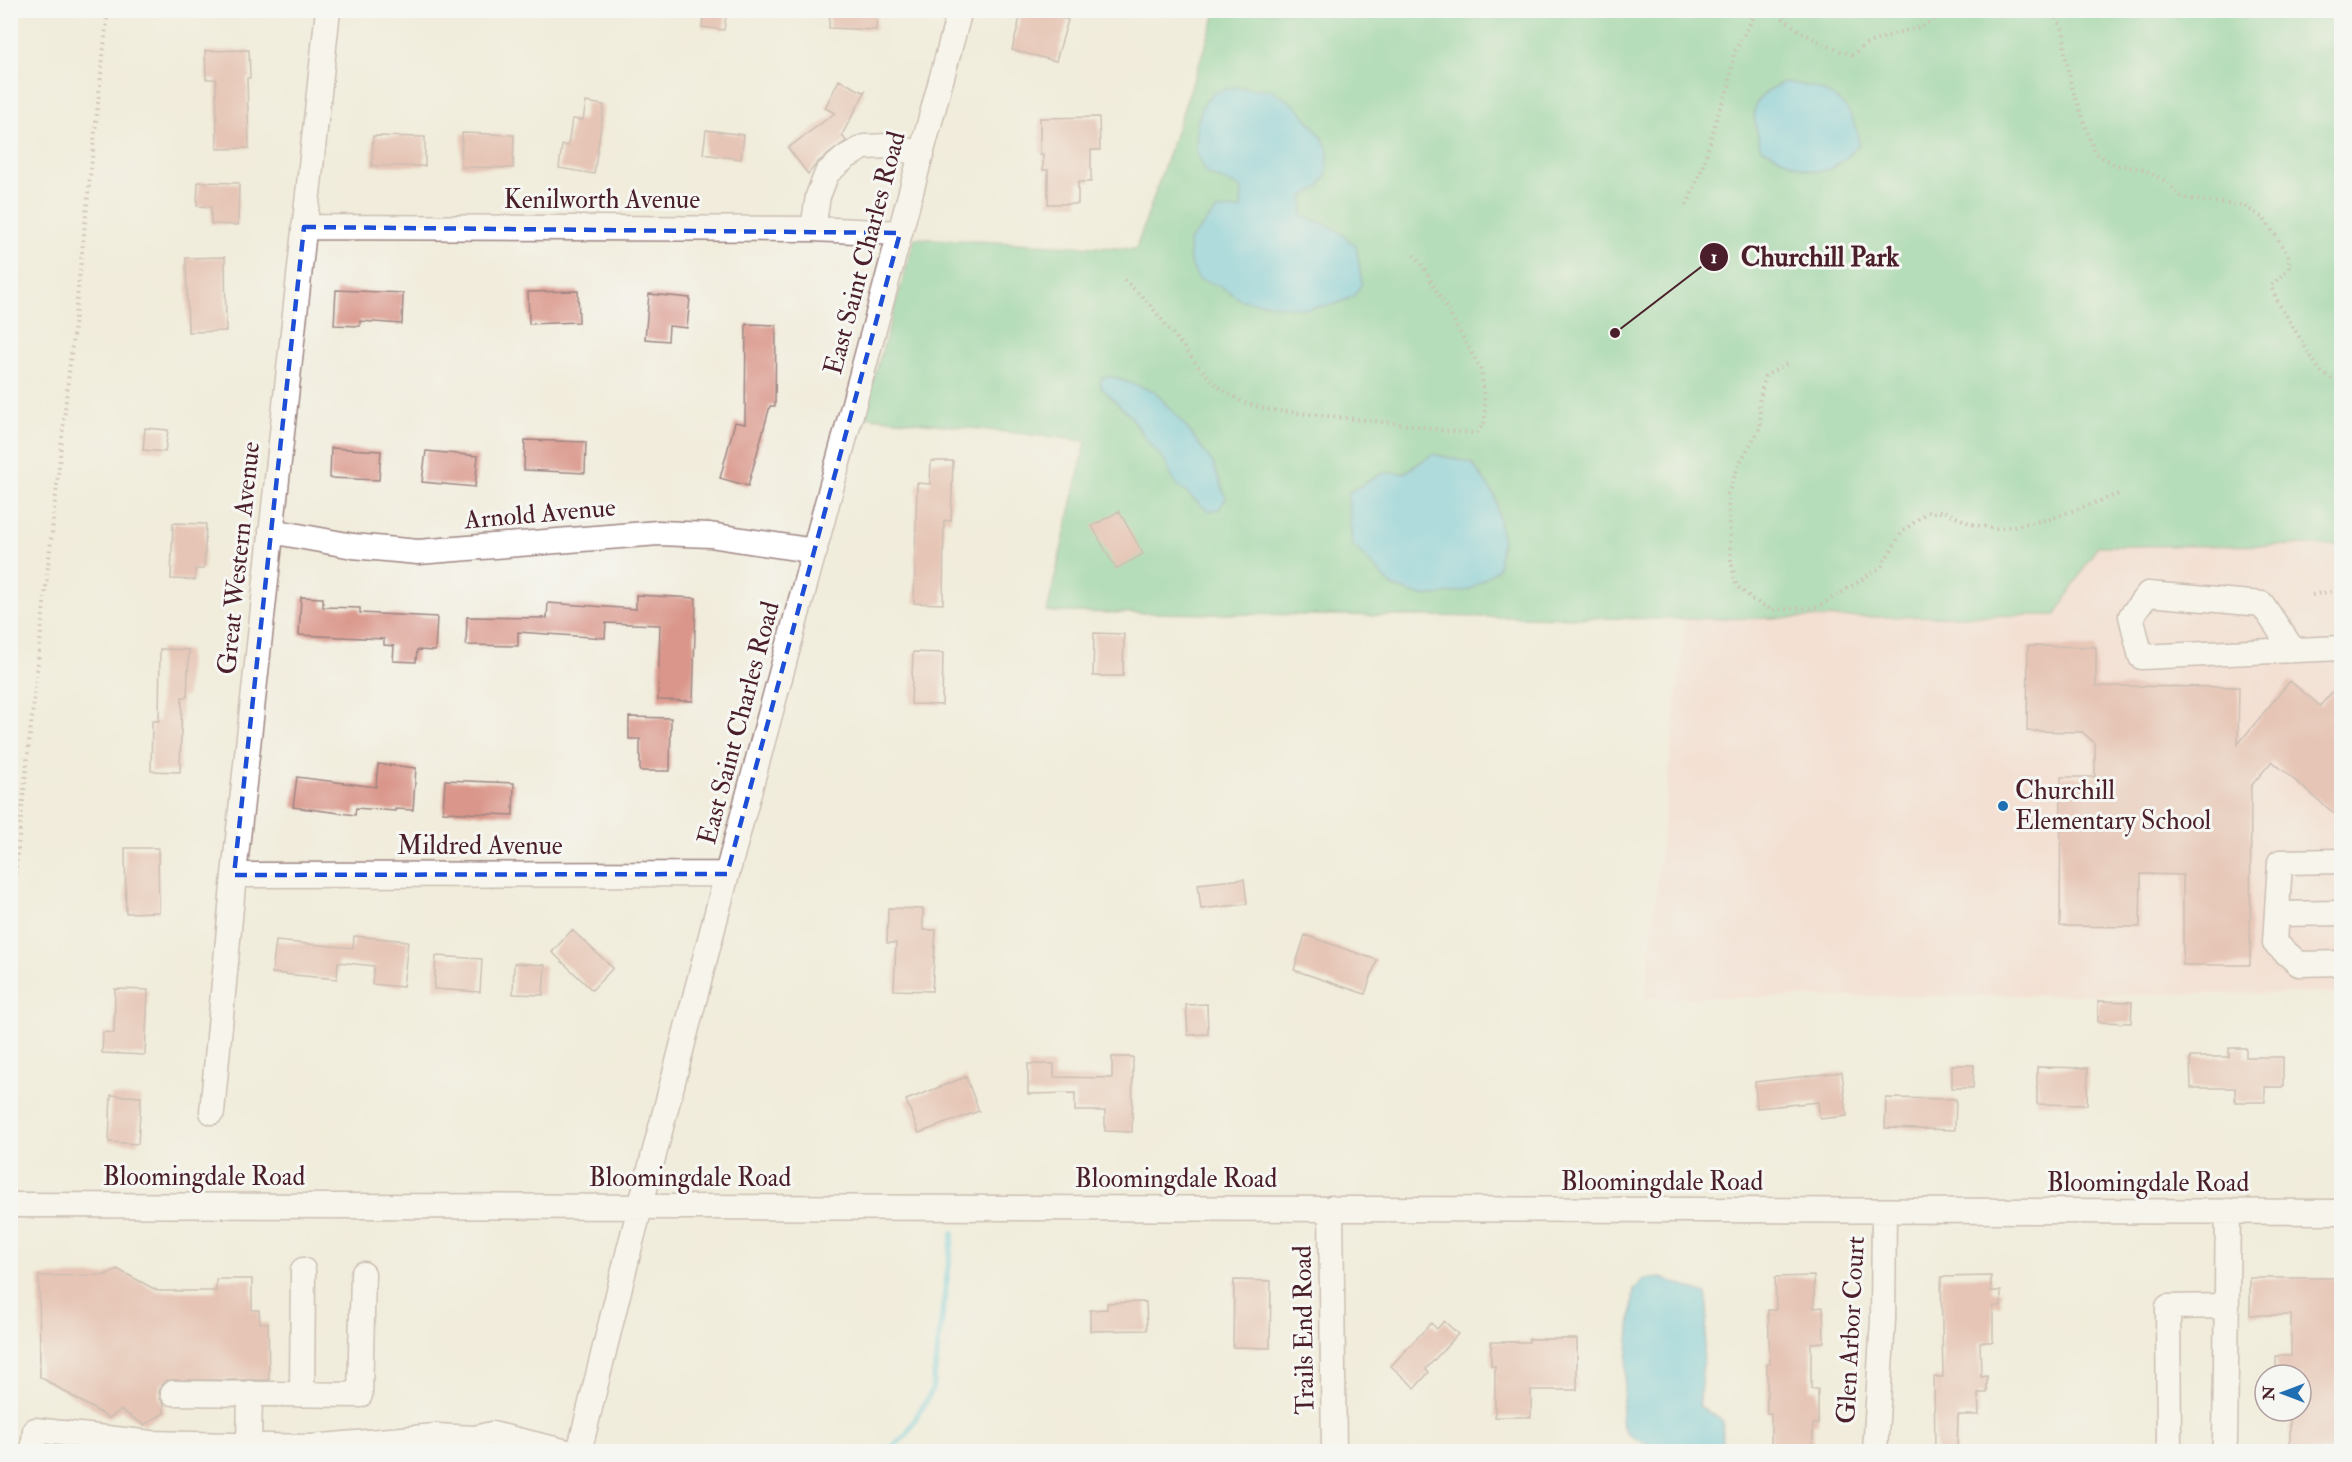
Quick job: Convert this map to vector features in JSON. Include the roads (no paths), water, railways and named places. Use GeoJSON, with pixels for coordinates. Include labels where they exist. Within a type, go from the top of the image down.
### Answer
{"type":"FeatureCollection","features":[{"type":"Feature","properties":{"kind":"street","name":"Great Western Avenue"},"geometry":{"type":"LineString","coordinates":[[212,1112],[234,875],[328,10]]}},
{"type":"Feature","properties":{"kind":"street","name":"East Saint Charles Road"},"geometry":{"type":"LineString","coordinates":[[579,1452],[727,874],[960,10]]}},
{"type":"Feature","properties":{"kind":"street"},"geometry":{"type":"LineString","coordinates":[[813,229],[818,196],[827,172],[846,157],[864,147],[872,146],[889,146],[922,154]]}},
{"type":"Feature","properties":{"kind":"street","name":"Kenilworth Avenue"},"geometry":{"type":"LineString","coordinates":[[304,227],[813,229],[900,233]]}},
{"type":"Feature","properties":{"kind":"street","name":"Arnold Avenue"},"geometry":{"type":"LineString","coordinates":[[271,531],[353,546],[418,552],[658,533],[710,535],[815,551]]}},
{"type":"Feature","properties":{"kind":"street"},"geometry":{"type":"LineString","coordinates":[[2293,650],[2262,604],[2148,594],[2131,616],[2141,657],[2342,648]]}},
{"type":"Feature","properties":{"kind":"street"},"geometry":{"type":"LineString","coordinates":[[2342,861],[2280,862],[2275,943],[2299,964],[2342,963]]}},
{"type":"Feature","properties":{"kind":"street","name":"Mildred Avenue"},"geometry":{"type":"LineString","coordinates":[[234,875],[727,874]]}},
{"type":"Feature","properties":{"kind":"street"},"geometry":{"type":"LineString","coordinates":[[2278,914],[2342,913]]}},
{"type":"Feature","properties":{"kind":"street","name":"Bloomingdale Road"},"geometry":{"type":"LineString","coordinates":[[10,1205],[2342,1212]]}},
{"type":"Feature","properties":{"kind":"street","name":"Trails End Road"},"geometry":{"type":"LineString","coordinates":[[1331,1208],[1334,1452]]}},
{"type":"Feature","properties":{"kind":"street"},"geometry":{"type":"LineString","coordinates":[[2223,1452],[2228,1211]]}},
{"type":"Feature","properties":{"kind":"street","name":"Glen Arbor Court"},"geometry":{"type":"LineString","coordinates":[[1875,1452],[1883,1311],[1884,1212]]}},
{"type":"Feature","properties":{"kind":"street"},"geometry":{"type":"LineString","coordinates":[[302,1394],[303,1270]]}},
{"type":"Feature","properties":{"kind":"street"},"geometry":{"type":"LineString","coordinates":[[173,1393],[360,1395],[363,1274]]}},
{"type":"Feature","properties":{"kind":"street"},"geometry":{"type":"LineString","coordinates":[[2173,1452],[2169,1445],[2168,1307],[2227,1306]]}},
{"type":"Feature","properties":{"kind":"street"},"geometry":{"type":"LineString","coordinates":[[249,1445],[250,1393]]}},
{"type":"Feature","properties":{"kind":"street"},"geometry":{"type":"LineString","coordinates":[[33,1452],[35,1430],[92,1443],[151,1447],[249,1445],[311,1447],[436,1436],[480,1445],[492,1434],[567,1452]]}},
{"type":"Feature","properties":{"kind":"water"},"geometry":{"type":"Polygon","coordinates":[[[1784,82],[1812,87],[1824,92],[1844,106],[1851,116],[1859,144],[1834,167],[1823,171],[1813,171],[1761,148],[1755,125],[1755,108],[1763,95],[1784,82]]]}},
{"type":"Feature","properties":{"kind":"water"},"geometry":{"type":"Polygon","coordinates":[[[1232,87],[1270,90],[1288,100],[1303,113],[1323,139],[1328,151],[1327,174],[1319,188],[1304,196],[1302,216],[1333,227],[1356,246],[1362,283],[1354,296],[1336,304],[1305,309],[1241,300],[1220,286],[1198,279],[1190,262],[1189,241],[1217,210],[1241,209],[1242,188],[1207,174],[1196,152],[1197,125],[1202,106],[1213,93],[1232,87]]]}},
{"type":"Feature","properties":{"kind":"water"},"geometry":{"type":"Polygon","coordinates":[[[1109,376],[1154,391],[1183,423],[1213,463],[1226,498],[1219,509],[1208,511],[1174,482],[1165,461],[1147,441],[1132,418],[1101,387],[1101,378],[1109,376]]]}},
{"type":"Feature","properties":{"kind":"water"},"geometry":{"type":"Polygon","coordinates":[[[1433,454],[1472,463],[1495,496],[1502,539],[1498,569],[1469,590],[1425,597],[1392,586],[1352,544],[1348,493],[1383,473],[1404,473],[1433,454]]]}},
{"type":"Feature","properties":{"kind":"water"},"geometry":{"type":"Polygon","coordinates":[[[1661,1278],[1706,1294],[1708,1307],[1699,1406],[1723,1421],[1721,1451],[1706,1447],[1679,1451],[1654,1446],[1631,1436],[1622,1424],[1634,1289],[1645,1279],[1661,1278]]]}},
{"type":"Feature","properties":{"kind":"waterway"},"geometry":{"type":"LineString","coordinates":[[887,1452],[906,1435],[932,1391],[953,1233]]}},
{"type":"Feature","properties":{"kind":"place","name":"Churchill Park"},"geometry":{"type":"Point","coordinates":[1615,333]}},
{"type":"Feature","properties":{"kind":"place","name":"Churchill Elementary School"},"geometry":{"type":"Point","coordinates":[2003,806]}}]}
